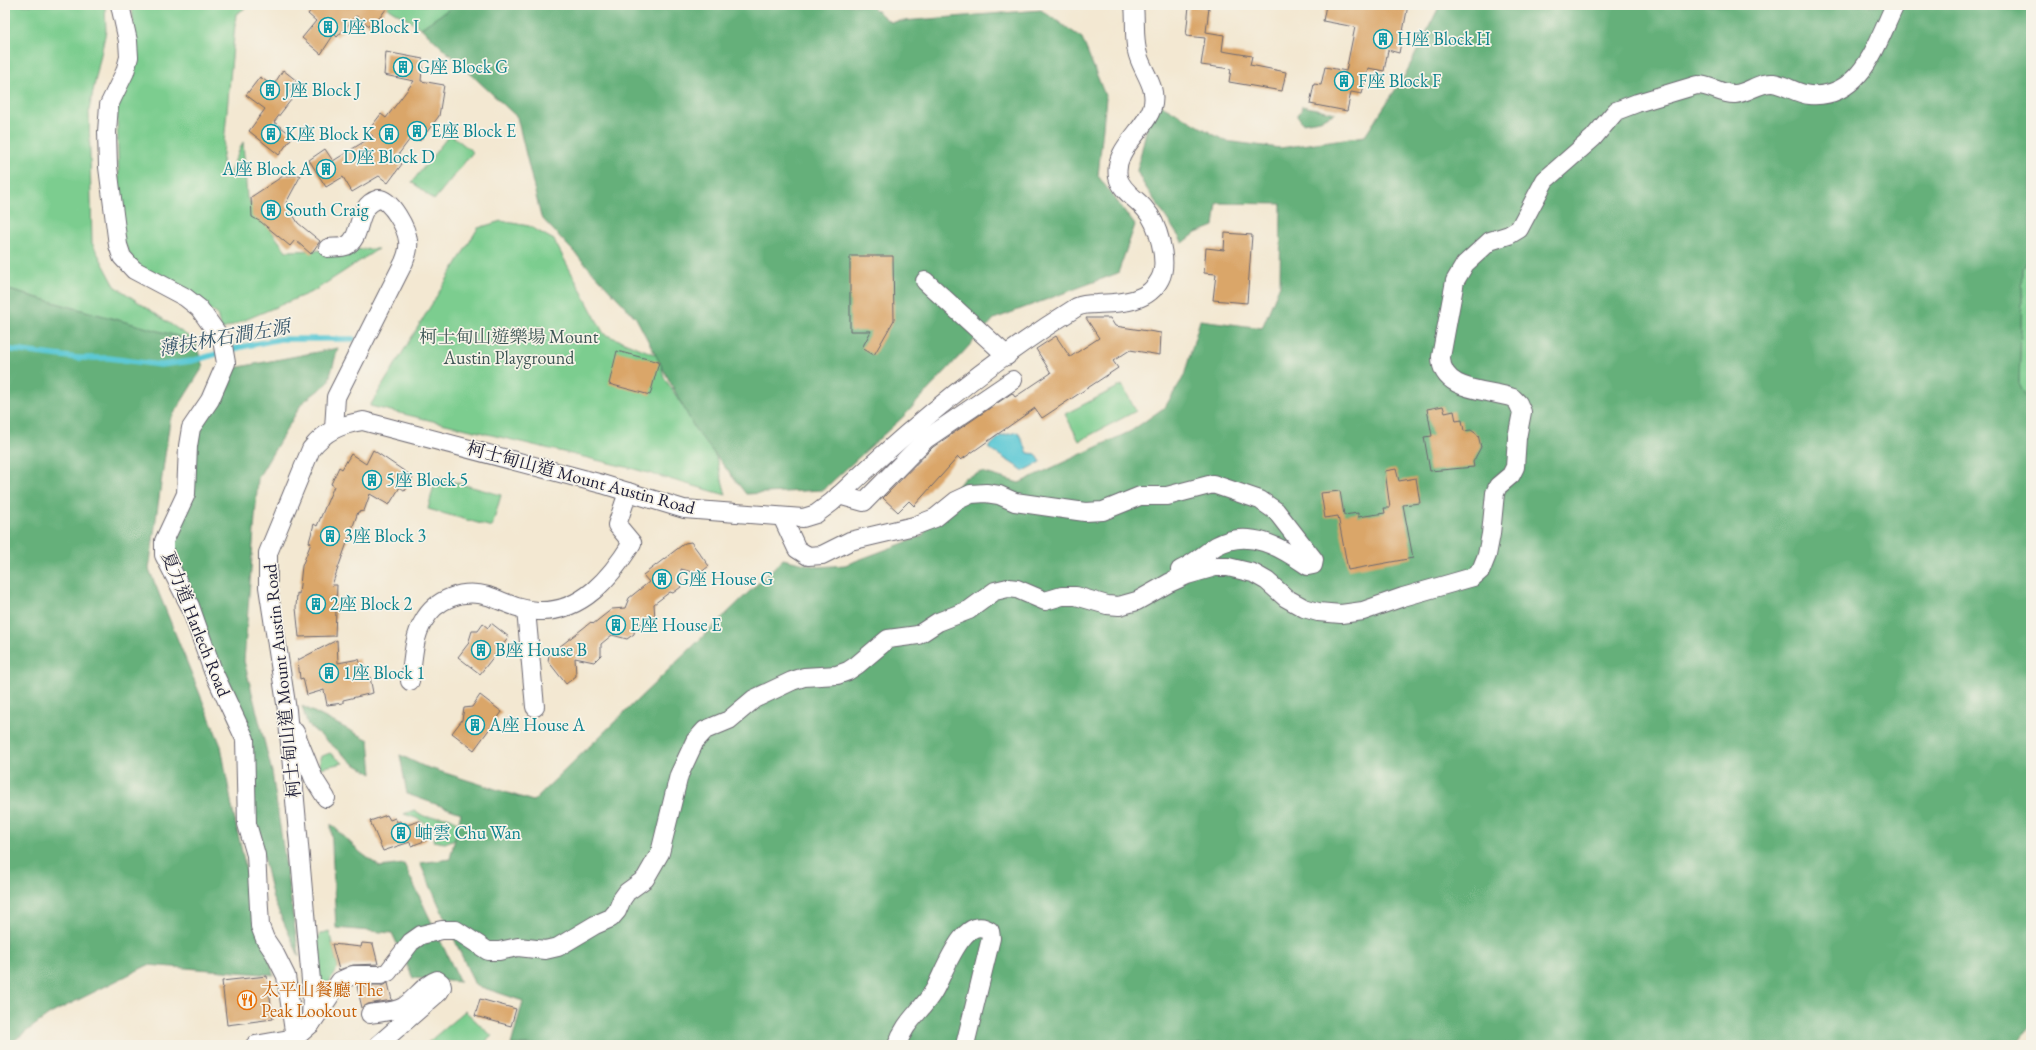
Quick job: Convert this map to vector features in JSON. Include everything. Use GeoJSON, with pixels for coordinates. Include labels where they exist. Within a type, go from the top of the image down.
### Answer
{"type":"FeatureCollection","features":[{"type":"Feature","properties":{"kind":"street","name":"夏力道 Harlech Road"},"geometry":{"type":"LineString","coordinates":[[120,5],[128,41],[129,58],[125,72],[109,105],[107,132],[108,167],[118,245],[122,257],[131,268],[189,299],[199,308],[222,340],[226,363],[210,400],[191,428],[188,446],[186,494],[164,541],[164,555],[190,606],[221,689],[246,739],[247,824],[256,855],[260,926],[265,939],[275,954],[286,976],[295,1038]]}},
{"type":"Feature","properties":{"kind":"street","name":"柯士甸山道 Mount Austin Road"},"geometry":{"type":"LineString","coordinates":[[311,1024],[312,992],[287,710],[268,588],[268,553],[311,449],[321,436],[346,424],[363,421],[628,492],[684,509],[803,518],[816,514],[961,388],[1050,324],[1081,305],[1128,302],[1153,289],[1162,274],[1161,247],[1153,220],[1146,210],[1125,190],[1118,177],[1118,166],[1123,152],[1148,118],[1154,101],[1152,86],[1137,54],[1134,5]]}},
{"type":"Feature","properties":{"kind":"street"},"geometry":{"type":"LineString","coordinates":[[263,1044],[295,1038],[311,1024],[340,981],[353,975],[381,975],[388,972],[411,942],[424,934],[442,930],[456,930],[484,949],[492,952],[518,947],[547,950],[558,947],[598,923],[613,917],[625,894],[644,880],[660,853],[677,778],[695,741],[705,730],[732,718],[756,698],[796,679],[845,672],[857,665],[888,639],[918,634],[938,622],[969,610],[988,595],[1001,589],[1021,590],[1043,601],[1062,596],[1076,596],[1107,605],[1119,606],[1137,601],[1169,583],[1187,575],[1215,568],[1237,568],[1249,571],[1262,578],[1286,598],[1299,606],[1318,612],[1341,614],[1363,611],[1403,597],[1453,584],[1475,575],[1481,570],[1487,555],[1491,534],[1495,493],[1498,486],[1511,475],[1515,467],[1517,438],[1522,412],[1518,403],[1513,398],[1482,392],[1462,385],[1451,378],[1443,368],[1441,357],[1454,284],[1462,267],[1487,243],[1509,235],[1518,229],[1545,180],[1593,138],[1616,111],[1637,103],[1698,85],[1705,85],[1722,92],[1734,94],[1769,83],[1778,84],[1805,94],[1824,95],[1835,92],[1851,83],[1859,76],[1895,5]]}},
{"type":"Feature","properties":{"kind":"street"},"geometry":{"type":"LineString","coordinates":[[328,248],[343,247],[350,244],[355,236],[365,208],[370,203],[379,199],[387,202],[398,217],[405,230],[409,244],[404,262],[336,397],[334,429]]}},
{"type":"Feature","properties":{"kind":"street"},"geometry":{"type":"LineString","coordinates":[[925,281],[1007,356]]}},
{"type":"Feature","properties":{"kind":"street"},"geometry":{"type":"LineString","coordinates":[[839,495],[864,502],[926,439],[1013,380]]}},
{"type":"Feature","properties":{"kind":"street"},"geometry":{"type":"LineString","coordinates":[[782,517],[797,549],[808,556],[822,555],[850,541],[914,526],[935,518],[956,501],[971,494],[986,493],[999,495],[1015,502],[1085,512],[1103,511],[1140,496],[1167,496],[1213,484],[1260,500],[1276,511],[1314,560],[1314,565],[1308,566],[1289,552],[1272,543],[1239,538],[1217,546],[1194,564],[1174,572],[1167,580],[1169,583]]}},
{"type":"Feature","properties":{"kind":"street"},"geometry":{"type":"LineString","coordinates":[[410,681],[420,627],[429,613],[446,599],[467,593],[479,594],[526,610],[539,611],[568,605],[595,590],[616,569],[632,543],[617,525],[628,492]]}},
{"type":"Feature","properties":{"kind":"street"},"geometry":{"type":"LineString","coordinates":[[526,610],[535,707]]}},
{"type":"Feature","properties":{"kind":"street"},"geometry":{"type":"LineString","coordinates":[[287,710],[314,779],[326,798]]}},
{"type":"Feature","properties":{"kind":"street"},"geometry":{"type":"LineString","coordinates":[[897,1045],[908,1021],[933,993],[960,940],[969,931],[984,928],[990,931],[991,938],[965,1045]]}},
{"type":"Feature","properties":{"kind":"street"},"geometry":{"type":"LineString","coordinates":[[370,1014],[400,1008],[415,998],[432,982],[437,980],[441,983],[442,987],[439,992],[378,1045]]}},
{"type":"Feature","properties":{"kind":"green space"},"geometry":{"type":"Polygon","coordinates":[[[5,5],[105,5],[106,31],[89,110],[92,243],[115,286],[195,341],[5,289],[5,5]]]}},
{"type":"Feature","properties":{"kind":"green space"},"geometry":{"type":"Polygon","coordinates":[[[132,5],[250,5],[236,14],[222,165],[229,174],[243,142],[247,198],[286,251],[378,249],[314,291],[221,330],[217,314],[136,266],[120,236],[117,113],[134,33],[132,5]]]}},
{"type":"Feature","properties":{"kind":"green space"},"geometry":{"type":"Polygon","coordinates":[[[383,5],[455,5],[421,28],[383,5]]]}},
{"type":"Feature","properties":{"kind":"green space"},"geometry":{"type":"Polygon","coordinates":[[[455,5],[870,5],[890,22],[1041,10],[1082,38],[1106,98],[1098,176],[1135,225],[1118,273],[994,319],[904,416],[823,490],[746,494],[695,429],[636,318],[541,217],[517,117],[421,28],[455,5]]]}},
{"type":"Feature","properties":{"kind":"green space"},"geometry":{"type":"Polygon","coordinates":[[[1440,5],[2031,5],[2031,252],[2023,268],[2019,383],[2031,406],[2031,1027],[2015,1045],[511,1045],[523,1001],[475,985],[420,863],[450,859],[461,813],[407,794],[400,755],[423,766],[533,801],[783,559],[819,567],[845,565],[922,536],[964,478],[982,472],[1019,483],[1131,431],[1165,407],[1184,376],[1200,320],[1262,328],[1280,285],[1281,204],[1217,203],[1214,226],[1196,233],[1183,243],[1143,183],[1137,171],[1153,100],[1225,141],[1280,148],[1365,136],[1405,75],[1440,5]]]}},
{"type":"Feature","properties":{"kind":"green space"},"geometry":{"type":"Polygon","coordinates":[[[1302,106],[1336,113],[1320,120],[1302,123],[1297,114],[1301,111],[1302,106]]]}},
{"type":"Feature","properties":{"kind":"green space"},"geometry":{"type":"Polygon","coordinates":[[[450,134],[473,152],[434,200],[412,182],[450,134]]]}},
{"type":"Feature","properties":{"kind":"green space","name":"柯士甸山遊樂場 Mount Austin Playground"},"geometry":{"type":"Polygon","coordinates":[[[501,221],[529,226],[554,240],[604,334],[659,356],[664,377],[716,457],[726,495],[634,469],[370,406],[478,228],[501,221]]]}},
{"type":"Feature","properties":{"kind":"green space"},"geometry":{"type":"Polygon","coordinates":[[[2031,252],[2031,406],[2019,383],[2023,268],[2031,252]]]}},
{"type":"Feature","properties":{"kind":"green space"},"geometry":{"type":"Polygon","coordinates":[[[5,289],[195,341],[203,367],[170,420],[149,569],[221,746],[232,807],[254,905],[274,975],[148,965],[50,1014],[8,1045],[5,1045],[5,289]]]}},
{"type":"Feature","properties":{"kind":"green space"},"geometry":{"type":"Polygon","coordinates":[[[338,348],[328,383],[302,403],[258,478],[244,661],[272,772],[299,956],[273,899],[251,803],[240,741],[170,567],[189,429],[229,369],[338,348]]]}},
{"type":"Feature","properties":{"kind":"green space"},"geometry":{"type":"Polygon","coordinates":[[[1122,385],[1136,411],[1079,441],[1065,414],[1122,385]]]}},
{"type":"Feature","properties":{"kind":"green space"},"geometry":{"type":"Polygon","coordinates":[[[436,477],[501,495],[492,527],[428,509],[436,477]]]}},
{"type":"Feature","properties":{"kind":"green space"},"geometry":{"type":"Polygon","coordinates":[[[302,706],[369,740],[372,774],[353,763],[307,724],[302,706]]]}},
{"type":"Feature","properties":{"kind":"green space"},"geometry":{"type":"Polygon","coordinates":[[[330,753],[343,763],[320,768],[320,757],[330,753]]]}},
{"type":"Feature","properties":{"kind":"green space"},"geometry":{"type":"Polygon","coordinates":[[[414,810],[426,817],[449,817],[456,821],[460,825],[457,838],[445,843],[433,841],[438,830],[416,818],[404,814],[414,810]]]}},
{"type":"Feature","properties":{"kind":"green space"},"geometry":{"type":"Polygon","coordinates":[[[331,824],[361,853],[380,867],[404,864],[460,982],[413,978],[392,933],[336,928],[331,824]]]}},
{"type":"Feature","properties":{"kind":"green space"},"geometry":{"type":"Polygon","coordinates":[[[329,931],[338,967],[323,992],[320,992],[317,939],[320,934],[329,931]]]}},
{"type":"Feature","properties":{"kind":"green space"},"geometry":{"type":"Polygon","coordinates":[[[465,1011],[492,1036],[482,1045],[425,1045],[465,1011]]]}},
{"type":"Feature","properties":{"kind":"water"},"geometry":{"type":"Polygon","coordinates":[[[1018,432],[1028,453],[1036,454],[1041,462],[1024,471],[988,448],[1000,436],[1018,432]]]}},
{"type":"Feature","properties":{"kind":"building","name":"I座 Block I"},"geometry":{"type":"Polygon","coordinates":[[[315,5],[389,5],[372,28],[356,16],[337,37],[334,34],[321,54],[302,38],[316,21],[308,14],[315,5]]]}},
{"type":"Feature","properties":{"kind":"building"},"geometry":{"type":"Polygon","coordinates":[[[1326,5],[1408,5],[1399,53],[1388,50],[1384,71],[1368,68],[1362,94],[1351,92],[1347,111],[1310,104],[1314,84],[1321,85],[1325,67],[1346,71],[1355,27],[1323,21],[1326,5]]]}},
{"type":"Feature","properties":{"kind":"building"},"geometry":{"type":"Polygon","coordinates":[[[1189,6],[1209,8],[1206,32],[1224,35],[1222,51],[1252,56],[1250,65],[1286,72],[1282,91],[1229,82],[1231,69],[1201,65],[1205,38],[1186,36],[1189,6]]]}},
{"type":"Feature","properties":{"kind":"building"},"geometry":{"type":"Polygon","coordinates":[[[386,52],[423,59],[421,81],[444,85],[439,116],[420,141],[413,135],[395,159],[402,164],[388,183],[379,176],[352,192],[343,177],[326,187],[309,160],[325,149],[333,161],[373,136],[367,132],[381,114],[386,118],[414,81],[384,75],[386,52]]]}},
{"type":"Feature","properties":{"kind":"building"},"geometry":{"type":"Polygon","coordinates":[[[283,70],[297,81],[286,97],[291,100],[274,122],[293,136],[279,155],[249,131],[265,109],[246,95],[260,77],[273,86],[283,70]]]}},
{"type":"Feature","properties":{"kind":"building","name":"South Craig"},"geometry":{"type":"Polygon","coordinates":[[[301,175],[286,203],[298,223],[320,241],[311,254],[295,240],[290,246],[261,222],[252,217],[251,197],[283,176],[301,175]]]}},
{"type":"Feature","properties":{"kind":"building"},"geometry":{"type":"Polygon","coordinates":[[[1225,233],[1252,235],[1247,303],[1213,300],[1216,274],[1204,273],[1206,248],[1224,250],[1225,233]]]}},
{"type":"Feature","properties":{"kind":"building"},"geometry":{"type":"Polygon","coordinates":[[[850,256],[893,256],[894,320],[874,355],[862,348],[871,331],[850,331],[850,256]]]}},
{"type":"Feature","properties":{"kind":"building"},"geometry":{"type":"Polygon","coordinates":[[[1086,318],[1110,318],[1115,326],[1161,333],[1160,355],[1130,350],[1113,361],[1118,368],[1042,418],[1035,408],[961,460],[958,457],[914,506],[909,501],[898,512],[883,498],[933,447],[1012,393],[1015,397],[1051,373],[1036,349],[1056,336],[1070,357],[1099,338],[1086,318]]]}},
{"type":"Feature","properties":{"kind":"building"},"geometry":{"type":"Polygon","coordinates":[[[617,351],[659,362],[650,395],[609,384],[617,351]]]}},
{"type":"Feature","properties":{"kind":"building"},"geometry":{"type":"Polygon","coordinates":[[[1443,406],[1445,413],[1454,411],[1456,421],[1462,420],[1464,431],[1471,430],[1478,435],[1481,447],[1473,462],[1474,467],[1430,471],[1424,437],[1432,436],[1427,409],[1443,406]]]}},
{"type":"Feature","properties":{"kind":"building"},"geometry":{"type":"Polygon","coordinates":[[[373,450],[413,477],[405,491],[400,487],[389,505],[370,494],[364,511],[358,512],[332,585],[337,585],[335,636],[299,637],[296,608],[297,593],[299,594],[302,566],[311,543],[309,542],[314,524],[317,526],[334,486],[331,484],[339,467],[342,469],[351,454],[366,464],[373,450]]]}},
{"type":"Feature","properties":{"kind":"building"},"geometry":{"type":"Polygon","coordinates":[[[1396,469],[1399,481],[1416,478],[1420,503],[1403,505],[1413,558],[1348,570],[1338,516],[1325,518],[1321,493],[1340,491],[1344,515],[1358,513],[1358,517],[1385,513],[1384,508],[1390,508],[1385,471],[1396,469]]]}},
{"type":"Feature","properties":{"kind":"building"},"geometry":{"type":"Polygon","coordinates":[[[691,542],[709,566],[699,574],[681,569],[681,587],[673,593],[670,592],[654,604],[655,619],[648,625],[635,623],[634,634],[627,639],[612,635],[601,644],[601,655],[594,662],[575,658],[576,676],[566,684],[548,661],[549,655],[591,622],[593,624],[612,609],[625,608],[629,598],[649,582],[643,575],[685,543],[691,542]]]}},
{"type":"Feature","properties":{"kind":"building","name":"B座 House B"},"geometry":{"type":"Polygon","coordinates":[[[491,623],[509,637],[480,674],[458,657],[468,644],[472,631],[478,631],[483,624],[488,628],[491,623]]]}},
{"type":"Feature","properties":{"kind":"building","name":"1座 Block 1"},"geometry":{"type":"Polygon","coordinates":[[[337,640],[338,663],[359,659],[364,679],[370,677],[373,693],[343,700],[343,703],[327,705],[324,690],[307,695],[303,678],[300,679],[298,660],[337,640]]]}},
{"type":"Feature","properties":{"kind":"building","name":"A座 House A"},"geometry":{"type":"Polygon","coordinates":[[[480,695],[502,712],[474,750],[452,733],[462,720],[464,708],[472,707],[480,695]]]}},
{"type":"Feature","properties":{"kind":"building","name":"岫雲 Chu Wan"},"geometry":{"type":"Polygon","coordinates":[[[387,815],[390,820],[395,818],[397,822],[400,821],[402,824],[406,823],[407,825],[420,821],[427,840],[411,846],[410,842],[383,851],[370,821],[387,815]]]}},
{"type":"Feature","properties":{"kind":"building"},"geometry":{"type":"Polygon","coordinates":[[[362,943],[373,944],[378,964],[353,965],[339,970],[332,944],[361,947],[362,943]]]}},
{"type":"Feature","properties":{"kind":"building","name":"太平山餐廳 The Peak Lookout"},"geometry":{"type":"Polygon","coordinates":[[[267,976],[273,1019],[227,1025],[222,981],[267,976]]]}},
{"type":"Feature","properties":{"kind":"building"},"geometry":{"type":"Polygon","coordinates":[[[388,983],[392,1000],[368,1004],[362,1008],[357,986],[381,986],[388,983]]]}},
{"type":"Feature","properties":{"kind":"building"},"geometry":{"type":"Polygon","coordinates":[[[480,999],[516,1009],[511,1026],[475,1016],[480,999]]]}},
{"type":"Feature","properties":{"kind":"waterway","name":"薄扶林石澗左源"},"geometry":{"type":"LineString","coordinates":[[5,349],[78,358],[109,358],[160,365],[192,361],[241,347],[280,339],[353,339]]}},
{"type":"Feature","properties":{"kind":"place","name":"I座 Block I"},"geometry":{"type":"Point","coordinates":[328,27]}},
{"type":"Feature","properties":{"kind":"place","name":"H座 Block H"},"geometry":{"type":"Point","coordinates":[1383,39]}},
{"type":"Feature","properties":{"kind":"place","name":"G座 Block G"},"geometry":{"type":"Point","coordinates":[403,67]}},
{"type":"Feature","properties":{"kind":"place","name":"F座 Block F"},"geometry":{"type":"Point","coordinates":[1344,81]}},
{"type":"Feature","properties":{"kind":"place","name":"J座 Block J"},"geometry":{"type":"Point","coordinates":[270,90]}},
{"type":"Feature","properties":{"kind":"place","name":"E座 Block E"},"geometry":{"type":"Point","coordinates":[417,131]}},
{"type":"Feature","properties":{"kind":"place","name":"K座 Block K"},"geometry":{"type":"Point","coordinates":[271,134]}},
{"type":"Feature","properties":{"kind":"place","name":"D座 Block D"},"geometry":{"type":"Point","coordinates":[389,134]}},
{"type":"Feature","properties":{"kind":"place","name":"A座 Block A"},"geometry":{"type":"Point","coordinates":[326,169]}},
{"type":"Feature","properties":{"kind":"place","name":"South Craig"},"geometry":{"type":"Point","coordinates":[271,210]}},
{"type":"Feature","properties":{"kind":"place","name":"5座 Block 5"},"geometry":{"type":"Point","coordinates":[372,480]}},
{"type":"Feature","properties":{"kind":"place","name":"3座 Block 3"},"geometry":{"type":"Point","coordinates":[330,536]}},
{"type":"Feature","properties":{"kind":"place","name":"G座 House G"},"geometry":{"type":"Point","coordinates":[662,579]}},
{"type":"Feature","properties":{"kind":"place","name":"2座 Block 2"},"geometry":{"type":"Point","coordinates":[316,604]}},
{"type":"Feature","properties":{"kind":"place","name":"E座 House E"},"geometry":{"type":"Point","coordinates":[616,625]}},
{"type":"Feature","properties":{"kind":"place","name":"B座 House B"},"geometry":{"type":"Point","coordinates":[481,650]}},
{"type":"Feature","properties":{"kind":"place","name":"1座 Block 1"},"geometry":{"type":"Point","coordinates":[329,673]}},
{"type":"Feature","properties":{"kind":"place","name":"A座 House A"},"geometry":{"type":"Point","coordinates":[475,725]}},
{"type":"Feature","properties":{"kind":"place","name":"岫雲 Chu Wan"},"geometry":{"type":"Point","coordinates":[401,833]}},
{"type":"Feature","properties":{"kind":"place","name":"太平山餐廳 The Peak Lookout"},"geometry":{"type":"Point","coordinates":[247,1000]}}]}
